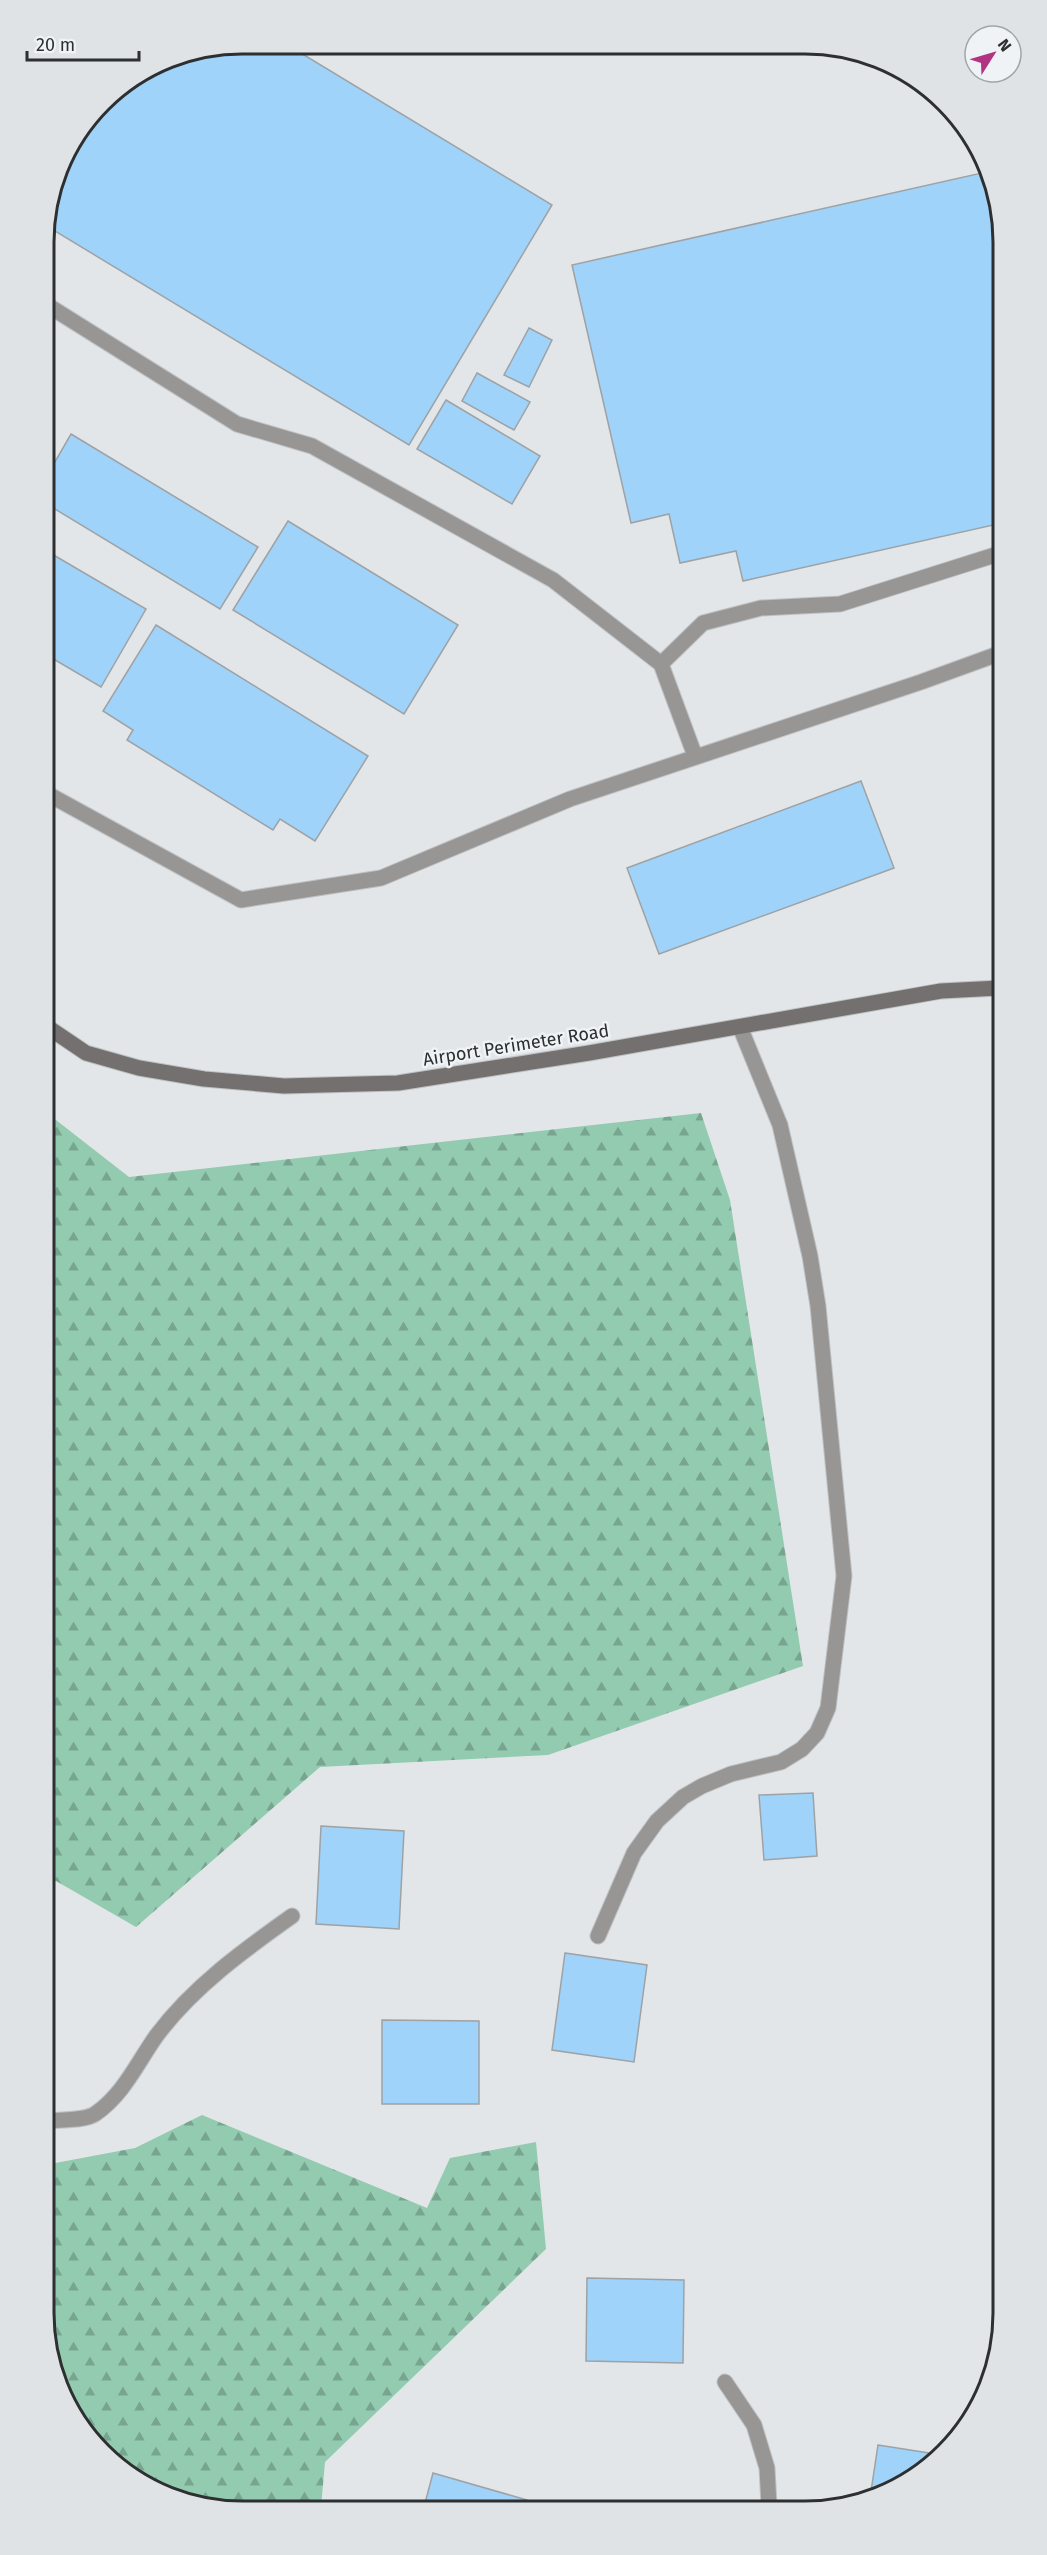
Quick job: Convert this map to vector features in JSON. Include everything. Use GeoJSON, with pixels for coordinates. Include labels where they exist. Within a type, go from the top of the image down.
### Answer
{"type":"FeatureCollection","features":[{"type":"Feature","properties":{"kind":"street"},"geometry":{"type":"LineString","coordinates":[[54,309],[237,424],[312,446],[553,580],[660,664],[695,756]]}},
{"type":"Feature","properties":{"kind":"street"},"geometry":{"type":"LineString","coordinates":[[660,664],[703,623],[761,608],[840,604],[993,556]]}},
{"type":"Feature","properties":{"kind":"street"},"geometry":{"type":"LineString","coordinates":[[54,797],[241,900],[381,878],[570,799],[993,656]]}},
{"type":"Feature","properties":{"kind":"street","name":"Airport Perimeter Road"},"geometry":{"type":"LineString","coordinates":[[54,1031],[86,1053],[139,1068],[204,1079],[284,1086],[398,1083],[740,1027],[941,991],[993,988]]}},
{"type":"Feature","properties":{"kind":"street"},"geometry":{"type":"LineString","coordinates":[[598,1936],[634,1853],[657,1821],[683,1797],[702,1786],[731,1774],[781,1762],[802,1749],[817,1733],[828,1708],[844,1576],[818,1306],[810,1256],[780,1125],[740,1027]]}},
{"type":"Feature","properties":{"kind":"street"},"geometry":{"type":"LineString","coordinates":[[54,2121],[92,2116],[112,2100],[129,2081],[158,2034],[204,1984],[251,1945],[292,1916]]}},
{"type":"Feature","properties":{"kind":"street"},"geometry":{"type":"LineString","coordinates":[[725,2382],[754,2426],[767,2468],[769,2501]]}},
{"type":"Feature","properties":{"kind":"green space"},"geometry":{"type":"Polygon","coordinates":[[[701,1113],[730,1200],[803,1666],[548,1755],[320,1767],[136,1927],[54,1880],[54,1118],[129,1177],[701,1113]]]}},
{"type":"Feature","properties":{"kind":"green space"},"geometry":{"type":"Polygon","coordinates":[[[202,2115],[427,2208],[450,2158],[536,2142],[546,2249],[325,2462],[322,2501],[242,2501],[193,2495],[148,2476],[109,2446],[79,2407],[60,2362],[54,2313],[54,2163],[135,2148],[202,2115]]]}},
{"type":"Feature","properties":{"kind":"building"},"geometry":{"type":"Polygon","coordinates":[[[230,54],[303,54],[552,205],[409,445],[54,230],[60,193],[73,159],[93,127],[118,101],[148,79],[181,64],[230,54]]]}},
{"type":"Feature","properties":{"kind":"building"},"geometry":{"type":"Polygon","coordinates":[[[980,173],[987,193],[993,242],[993,525],[743,581],[736,551],[680,563],[669,514],[631,523],[572,265],[980,173]]]}},
{"type":"Feature","properties":{"kind":"building"},"geometry":{"type":"Polygon","coordinates":[[[529,328],[552,340],[529,387],[504,375],[529,328]]]}},
{"type":"Feature","properties":{"kind":"building"},"geometry":{"type":"Polygon","coordinates":[[[477,373],[530,402],[514,430],[462,401],[477,373]]]}},
{"type":"Feature","properties":{"kind":"building"},"geometry":{"type":"Polygon","coordinates":[[[446,400],[540,456],[512,504],[417,449],[446,400]]]}},
{"type":"Feature","properties":{"kind":"building"},"geometry":{"type":"Polygon","coordinates":[[[71,434],[258,547],[220,609],[54,508],[54,463],[71,434]]]}},
{"type":"Feature","properties":{"kind":"building"},"geometry":{"type":"Polygon","coordinates":[[[288,521],[458,625],[404,714],[233,610],[288,521]]]}},
{"type":"Feature","properties":{"kind":"building"},"geometry":{"type":"Polygon","coordinates":[[[54,555],[146,609],[101,687],[54,659],[54,555]]]}},
{"type":"Feature","properties":{"kind":"building"},"geometry":{"type":"Polygon","coordinates":[[[156,625],[368,756],[315,841],[280,819],[273,830],[127,740],[133,730],[103,711],[156,625]]]}},
{"type":"Feature","properties":{"kind":"building"},"geometry":{"type":"Polygon","coordinates":[[[861,781],[894,868],[659,954],[627,868],[861,781]]]}},
{"type":"Feature","properties":{"kind":"building"},"geometry":{"type":"Polygon","coordinates":[[[813,1793],[817,1856],[764,1860],[759,1795],[813,1793]]]}},
{"type":"Feature","properties":{"kind":"building"},"geometry":{"type":"Polygon","coordinates":[[[321,1826],[404,1831],[399,1929],[316,1924],[321,1826]]]}},
{"type":"Feature","properties":{"kind":"building"},"geometry":{"type":"Polygon","coordinates":[[[565,1953],[647,1965],[634,2062],[552,2050],[565,1953]]]}},
{"type":"Feature","properties":{"kind":"building"},"geometry":{"type":"Polygon","coordinates":[[[382,2020],[479,2021],[479,2104],[382,2104],[382,2020]]]}},
{"type":"Feature","properties":{"kind":"building"},"geometry":{"type":"Polygon","coordinates":[[[587,2278],[684,2280],[683,2363],[586,2361],[587,2278]]]}},
{"type":"Feature","properties":{"kind":"building"},"geometry":{"type":"Polygon","coordinates":[[[878,2445],[930,2453],[899,2476],[871,2489],[878,2445]]]}},
{"type":"Feature","properties":{"kind":"building"},"geometry":{"type":"Polygon","coordinates":[[[433,2473],[527,2500],[527,2501],[426,2501],[433,2473]]]}}]}
